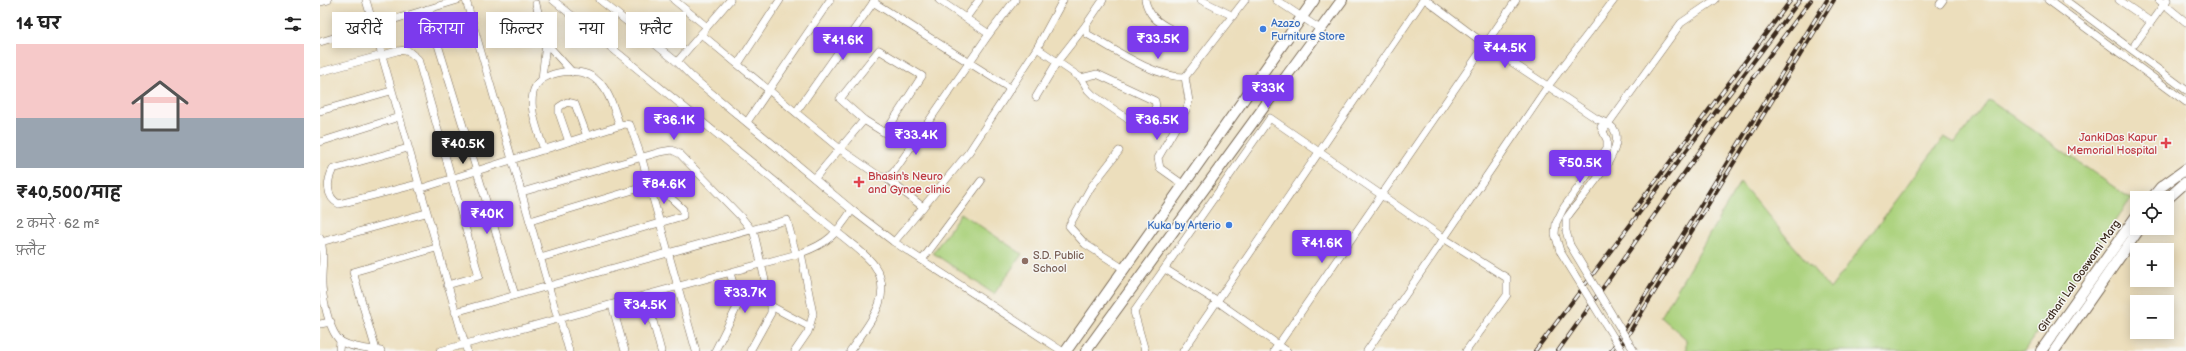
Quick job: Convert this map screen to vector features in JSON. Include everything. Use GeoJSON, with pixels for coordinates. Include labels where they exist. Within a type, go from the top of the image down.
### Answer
{"type":"FeatureCollection","features":[{"type":"Feature","properties":{"kind":"main road"},"geometry":{"type":"LineString","coordinates":[[1066,351],[1314,0]]}},
{"type":"Feature","properties":{"kind":"main road"},"geometry":{"type":"LineString","coordinates":[[1086,351],[1342,0]]}},
{"type":"Feature","properties":{"kind":"main road"},"geometry":{"type":"LineString","coordinates":[[2158,191],[2186,169]]}},
{"type":"Feature","properties":{"kind":"main road"},"geometry":{"type":"LineString","coordinates":[[2174,193],[2186,182]]}},
{"type":"Feature","properties":{"kind":"main road","name":"Girdhari Lal Goswami Marg"},"geometry":{"type":"LineString","coordinates":[[2041,351],[2130,225]]}},
{"type":"Feature","properties":{"kind":"main road","name":"Girdhari Lal Goswami Marg"},"geometry":{"type":"LineString","coordinates":[[2054,351],[2135,235]]}},
{"type":"Feature","properties":{"kind":"street"},"geometry":{"type":"LineString","coordinates":[[320,2],[328,0]]}},
{"type":"Feature","properties":{"kind":"street"},"geometry":{"type":"LineString","coordinates":[[366,0],[370,12]]}},
{"type":"Feature","properties":{"kind":"street"},"geometry":{"type":"LineString","coordinates":[[396,18],[458,0]]}},
{"type":"Feature","properties":{"kind":"street"},"geometry":{"type":"LineString","coordinates":[[466,0],[540,258],[569,351]]}},
{"type":"Feature","properties":{"kind":"street"},"geometry":{"type":"LineString","coordinates":[[553,0],[837,232],[873,264],[883,293],[876,312],[850,351]]}},
{"type":"Feature","properties":{"kind":"street"},"geometry":{"type":"LineString","coordinates":[[600,0],[677,62],[852,210],[894,242],[1062,351]]}},
{"type":"Feature","properties":{"kind":"street"},"geometry":{"type":"LineString","coordinates":[[674,0],[707,27]]}},
{"type":"Feature","properties":{"kind":"street"},"geometry":{"type":"LineString","coordinates":[[738,64],[780,0]]}},
{"type":"Feature","properties":{"kind":"street"},"geometry":{"type":"LineString","coordinates":[[747,122],[830,0]]}},
{"type":"Feature","properties":{"kind":"street"},"geometry":{"type":"LineString","coordinates":[[939,0],[989,34]]}},
{"type":"Feature","properties":{"kind":"street"},"geometry":{"type":"LineString","coordinates":[[966,18],[979,0]]}},
{"type":"Feature","properties":{"kind":"street"},"geometry":{"type":"LineString","coordinates":[[886,178],[893,173],[968,63],[1015,0]]}},
{"type":"Feature","properties":{"kind":"street"},"geometry":{"type":"LineString","coordinates":[[894,242],[969,152],[1037,48],[1063,0]]}},
{"type":"Feature","properties":{"kind":"street"},"geometry":{"type":"LineString","coordinates":[[1036,97],[1056,62],[1086,25],[1103,0]]}},
{"type":"Feature","properties":{"kind":"street"},"geometry":{"type":"LineString","coordinates":[[1145,0],[1150,15],[1156,22],[1171,29]]}},
{"type":"Feature","properties":{"kind":"street"},"geometry":{"type":"LineString","coordinates":[[1201,0],[1232,16]]}},
{"type":"Feature","properties":{"kind":"street"},"geometry":{"type":"LineString","coordinates":[[1184,185],[1160,168],[1158,158],[1187,108],[1189,101],[1185,77],[1245,0]]}},
{"type":"Feature","properties":{"kind":"street"},"geometry":{"type":"LineString","coordinates":[[1276,0],[1320,29]]}},
{"type":"Feature","properties":{"kind":"street"},"geometry":{"type":"LineString","coordinates":[[1183,351],[1424,0],[1486,45],[1597,119],[1613,128],[1616,135],[1616,149],[1566,219],[1566,231],[1570,246],[1634,351]]}},
{"type":"Feature","properties":{"kind":"street"},"geometry":{"type":"LineString","coordinates":[[1276,348],[1516,0]]}},
{"type":"Feature","properties":{"kind":"street"},"geometry":{"type":"LineString","coordinates":[[1367,351],[1445,239],[1548,86],[1614,0]]}},
{"type":"Feature","properties":{"kind":"street"},"geometry":{"type":"LineString","coordinates":[[1603,131],[1680,23],[1715,0]]}},
{"type":"Feature","properties":{"kind":"street"},"geometry":{"type":"LineString","coordinates":[[2048,0],[2186,102]]}},
{"type":"Feature","properties":{"kind":"street"},"geometry":{"type":"LineString","coordinates":[[2065,0],[2186,90]]}},
{"type":"Feature","properties":{"kind":"street"},"geometry":{"type":"LineString","coordinates":[[2120,0],[2151,22]]}},
{"type":"Feature","properties":{"kind":"street"},"geometry":{"type":"LineString","coordinates":[[677,62],[727,1]]}},
{"type":"Feature","properties":{"kind":"street"},"geometry":{"type":"LineString","coordinates":[[796,112],[874,1],[968,63],[1011,89]]}},
{"type":"Feature","properties":{"kind":"street"},"geometry":{"type":"LineString","coordinates":[[2135,44],[2151,22],[2163,1],[2186,22]]}},
{"type":"Feature","properties":{"kind":"street"},"geometry":{"type":"LineString","coordinates":[[536,4],[538,12]]}},
{"type":"Feature","properties":{"kind":"street"},"geometry":{"type":"LineString","coordinates":[[428,9],[515,295]]}},
{"type":"Feature","properties":{"kind":"street"},"geometry":{"type":"LineString","coordinates":[[1086,25],[1087,34],[1130,58],[1165,74],[1185,77]]}},
{"type":"Feature","properties":{"kind":"street"},"geometry":{"type":"LineString","coordinates":[[701,34],[840,149],[879,176],[886,178],[923,207]]}},
{"type":"Feature","properties":{"kind":"street"},"geometry":{"type":"LineString","coordinates":[[320,42],[332,38]]}},
{"type":"Feature","properties":{"kind":"street"},"geometry":{"type":"LineString","coordinates":[[380,48],[391,91],[466,348]]}},
{"type":"Feature","properties":{"kind":"street"},"geometry":{"type":"LineString","coordinates":[[544,150],[533,110],[533,92],[542,79],[546,48]]}},
{"type":"Feature","properties":{"kind":"street"},"geometry":{"type":"LineString","coordinates":[[550,48],[572,72]]}},
{"type":"Feature","properties":{"kind":"street"},"geometry":{"type":"LineString","coordinates":[[1037,48],[1082,78],[1088,90],[1093,95],[1141,128],[1145,128],[1156,106],[1155,101],[1097,74],[1082,78]]}},
{"type":"Feature","properties":{"kind":"street"},"geometry":{"type":"LineString","coordinates":[[320,72],[382,55],[407,50],[418,59],[479,276],[447,285]]}},
{"type":"Feature","properties":{"kind":"street"},"geometry":{"type":"LineString","coordinates":[[879,50],[922,76],[885,133],[864,120],[840,99],[879,50]]}},
{"type":"Feature","properties":{"kind":"street"},"geometry":{"type":"LineString","coordinates":[[542,79],[558,72],[572,72],[591,76],[602,86],[620,126]]}},
{"type":"Feature","properties":{"kind":"street"},"geometry":{"type":"LineString","coordinates":[[320,110],[391,91]]}},
{"type":"Feature","properties":{"kind":"street"},"geometry":{"type":"LineString","coordinates":[[570,142],[559,113],[559,107],[567,102],[575,104],[587,136]]}},
{"type":"Feature","properties":{"kind":"street"},"geometry":{"type":"LineString","coordinates":[[1261,111],[1445,239],[1507,278],[1508,295],[1466,351]]}},
{"type":"Feature","properties":{"kind":"street"},"geometry":{"type":"LineString","coordinates":[[320,142],[399,117]]}},
{"type":"Feature","properties":{"kind":"street"},"geometry":{"type":"LineString","coordinates":[[1145,351],[1134,314],[1270,118]]}},
{"type":"Feature","properties":{"kind":"street"},"geometry":{"type":"LineString","coordinates":[[1597,119],[1607,140],[1607,148],[1564,207],[1556,223],[1555,234],[1560,251],[1622,351]]}},
{"type":"Feature","properties":{"kind":"street"},"geometry":{"type":"LineString","coordinates":[[815,178],[864,120]]}},
{"type":"Feature","properties":{"kind":"street"},"geometry":{"type":"LineString","coordinates":[[408,148],[333,169],[328,179],[330,196],[333,201],[339,204],[451,179],[625,124],[631,126],[661,223],[696,351]]}},
{"type":"Feature","properties":{"kind":"street"},"geometry":{"type":"LineString","coordinates":[[522,192],[672,150],[680,154],[751,229],[771,306],[771,313],[750,351]]}},
{"type":"Feature","properties":{"kind":"street"},"geometry":{"type":"LineString","coordinates":[[1119,151],[1091,187],[1069,226],[1085,244],[1124,270]]}},
{"type":"Feature","properties":{"kind":"street"},"geometry":{"type":"LineString","coordinates":[[922,260],[981,181]]}},
{"type":"Feature","properties":{"kind":"street"},"geometry":{"type":"LineString","coordinates":[[530,222],[650,185],[661,190],[683,209],[683,216],[540,258]]}},
{"type":"Feature","properties":{"kind":"street"},"geometry":{"type":"LineString","coordinates":[[440,351],[466,348],[559,319],[799,254],[823,244],[837,232],[852,210]]}},
{"type":"Feature","properties":{"kind":"street"},"geometry":{"type":"LineString","coordinates":[[339,351],[340,341],[331,322],[322,294],[323,253],[321,240],[426,213]]}},
{"type":"Feature","properties":{"kind":"street"},"geometry":{"type":"LineString","coordinates":[[455,312],[787,220],[799,254],[813,304],[813,314],[810,327],[795,351]]}},
{"type":"Feature","properties":{"kind":"street"},"geometry":{"type":"LineString","coordinates":[[378,350],[353,272],[436,248]]}},
{"type":"Feature","properties":{"kind":"street"},"geometry":{"type":"LineString","coordinates":[[1165,269],[1218,302],[1276,348],[1287,351]]}},
{"type":"Feature","properties":{"kind":"street"},"geometry":{"type":"LineString","coordinates":[[715,351],[739,303],[730,272]]}},
{"type":"Feature","properties":{"kind":"street"},"geometry":{"type":"LineString","coordinates":[[646,295],[661,351]]}},
{"type":"Feature","properties":{"kind":"street"},"geometry":{"type":"LineString","coordinates":[[612,305],[625,351]]}},
{"type":"Feature","properties":{"kind":"street"},"geometry":{"type":"LineString","coordinates":[[771,306],[810,327]]}},
{"type":"Feature","properties":{"kind":"street"},"geometry":{"type":"LineString","coordinates":[[320,324],[331,322]]}},
{"type":"Feature","properties":{"kind":"street"},"geometry":{"type":"LineString","coordinates":[[340,341],[378,350]]}},
{"type":"Feature","properties":{"kind":"green space"},"geometry":{"type":"Polygon","coordinates":[[[1989,99],[2130,198],[2024,351],[1686,351],[1686,339],[1661,317],[1740,182],[1830,289],[1944,137],[1955,143],[1989,99]]]}},
{"type":"Feature","properties":{"kind":"green space"},"geometry":{"type":"Polygon","coordinates":[[[961,213],[1022,254],[994,294],[933,253],[961,213]]]}},
{"type":"Feature","properties":{"kind":"railway"},"geometry":{"type":"LineString","coordinates":[[1634,210],[1791,0]]}},
{"type":"Feature","properties":{"kind":"railway"},"geometry":{"type":"LineString","coordinates":[[1535,351],[1800,0]]}},
{"type":"Feature","properties":{"kind":"railway"},"geometry":{"type":"LineString","coordinates":[[1558,351],[1734,103],[1811,0]]}},
{"type":"Feature","properties":{"kind":"railway"},"geometry":{"type":"LineString","coordinates":[[1611,351],[1827,0]]}},
{"type":"Feature","properties":{"kind":"railway"},"geometry":{"type":"LineString","coordinates":[[1618,351],[1834,0]]}},
{"type":"Feature","properties":{"kind":"place","name":"Azazo Furniture Store"},"geometry":{"type":"Point","coordinates":[1263,29]}},
{"type":"Feature","properties":{"kind":"place","name":"JankiDas Kapur Memorial Hospital"},"geometry":{"type":"Point","coordinates":[2166,143]}},
{"type":"Feature","properties":{"kind":"place","name":"Bhasin's Neuro and Gynae clinic"},"geometry":{"type":"Point","coordinates":[859,182]}},
{"type":"Feature","properties":{"kind":"place","name":"Kuka by Arterio"},"geometry":{"type":"Point","coordinates":[1229,225]}},
{"type":"Feature","properties":{"kind":"place","name":"S.D. Public School"},"geometry":{"type":"Point","coordinates":[1025,261]}}]}
